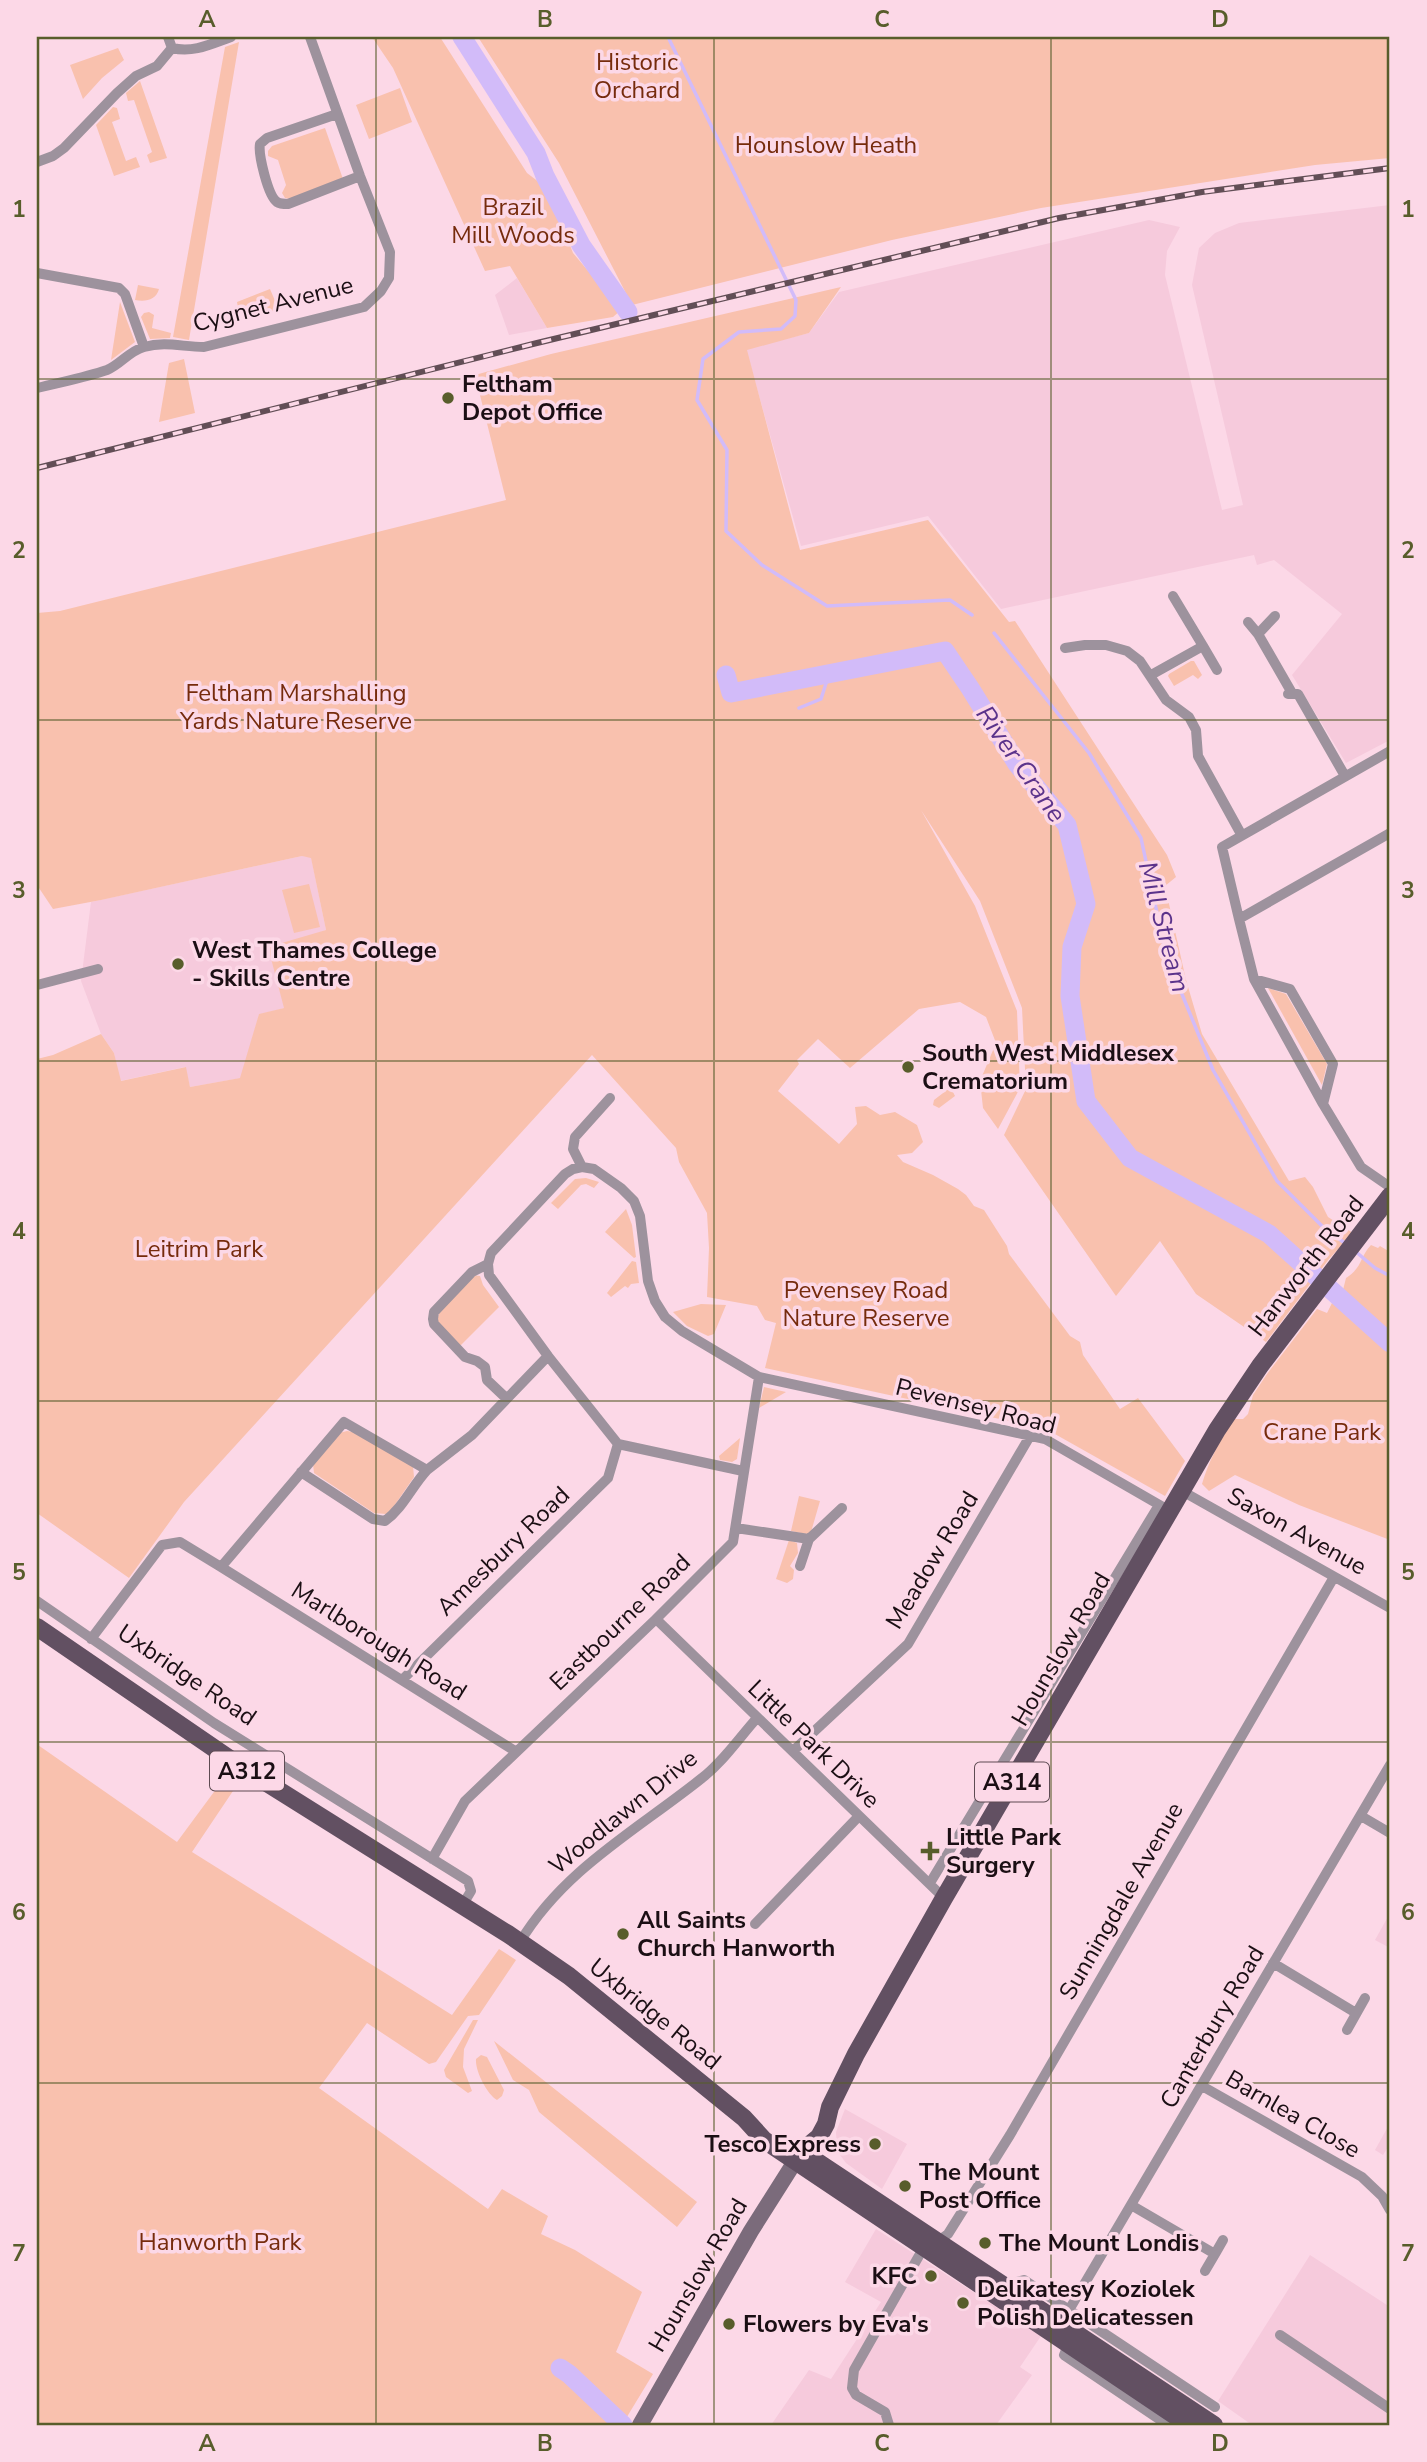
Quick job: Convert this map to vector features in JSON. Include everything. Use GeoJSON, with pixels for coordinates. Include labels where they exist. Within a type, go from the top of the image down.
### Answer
{"type":"FeatureCollection","features":[{"type":"Feature","properties":{"kind":"main road","name":"Hanworth Road"},"geometry":{"type":"LineString","coordinates":[[1260,1366],[1390,1196]]}},
{"type":"Feature","properties":{"kind":"main road","name":"Hounslow Road"},"geometry":{"type":"LineString","coordinates":[[642,2423],[751,2231],[798,2156],[819,2137],[826,2124],[830,2106],[856,2054],[1165,1508],[1182,1491],[1217,1430],[1260,1366]]}},
{"type":"Feature","properties":{"kind":"main road","name":"Uxbridge Road"},"geometry":{"type":"LineString","coordinates":[[37,1627],[240,1766],[520,1942],[609,2007],[744,2118],[798,2156]]}},
{"type":"Feature","properties":{"kind":"main road","name":"A312"},"geometry":{"type":"LineString","coordinates":[[798,2156],[933,2245],[1075,2332],[1189,2425]]}},
{"type":"Feature","properties":{"kind":"main road","name":"A312"},"geometry":{"type":"LineString","coordinates":[[933,2245],[1005,2285],[1214,2425]]}},
{"type":"Feature","properties":{"kind":"street"},"geometry":{"type":"LineString","coordinates":[[37,163],[64,148],[136,76],[157,66],[170,42],[183,50],[198,49],[231,37]]}},
{"type":"Feature","properties":{"kind":"street","name":"Cygnet Avenue"},"geometry":{"type":"LineString","coordinates":[[37,388],[110,369],[144,347],[170,343],[189,348],[204,348],[363,307],[381,291],[389,278],[390,252],[310,37]]}},
{"type":"Feature","properties":{"kind":"street"},"geometry":{"type":"LineString","coordinates":[[337,114],[267,138],[260,144],[258,154],[272,196],[277,202],[288,205],[360,176]]}},
{"type":"Feature","properties":{"kind":"street"},"geometry":{"type":"LineString","coordinates":[[37,273],[119,288],[124,294],[144,347]]}},
{"type":"Feature","properties":{"kind":"street"},"geometry":{"type":"LineString","coordinates":[[1173,596],[1217,670]]}},
{"type":"Feature","properties":{"kind":"street"},"geometry":{"type":"LineString","coordinates":[[1258,634],[1275,616]]}},
{"type":"Feature","properties":{"kind":"street"},"geometry":{"type":"LineString","coordinates":[[1248,622],[1258,634],[1290,694],[1298,694],[1345,776]]}},
{"type":"Feature","properties":{"kind":"street"},"geometry":{"type":"LineString","coordinates":[[1065,648],[1106,645],[1128,651],[1140,661],[1166,700],[1189,717],[1196,730],[1198,756],[1241,834]]}},
{"type":"Feature","properties":{"kind":"street"},"geometry":{"type":"LineString","coordinates":[[1151,675],[1203,646]]}},
{"type":"Feature","properties":{"kind":"street"},"geometry":{"type":"LineString","coordinates":[[1390,751],[1222,847],[1254,979],[1361,1167],[1390,1187]]}},
{"type":"Feature","properties":{"kind":"street"},"geometry":{"type":"LineString","coordinates":[[1239,919],[1390,833]]}},
{"type":"Feature","properties":{"kind":"street"},"geometry":{"type":"LineString","coordinates":[[37,985],[98,969]]}},
{"type":"Feature","properties":{"kind":"street"},"geometry":{"type":"LineString","coordinates":[[1254,979],[1290,989],[1333,1064],[1323,1104]]}},
{"type":"Feature","properties":{"kind":"street"},"geometry":{"type":"LineString","coordinates":[[610,1098],[575,1137],[573,1149],[582,1167],[565,1174],[491,1253],[489,1275],[548,1356],[618,1444],[743,1471]]}},
{"type":"Feature","properties":{"kind":"street","name":"Pevensey Road"},"geometry":{"type":"LineString","coordinates":[[582,1167],[603,1174],[634,1201],[640,1216],[648,1281],[655,1301],[665,1317],[682,1331],[759,1377],[1045,1439],[1165,1508]]}},
{"type":"Feature","properties":{"kind":"street"},"geometry":{"type":"LineString","coordinates":[[488,1264],[472,1272],[434,1312],[433,1319],[434,1324],[465,1357],[485,1367],[487,1380],[506,1398]]}},
{"type":"Feature","properties":{"kind":"street"},"geometry":{"type":"LineString","coordinates":[[301,1472],[373,1519],[385,1521],[396,1513],[414,1484],[427,1470],[472,1434],[548,1356]]}},
{"type":"Feature","properties":{"kind":"street","name":"Eastbourne Road"},"geometry":{"type":"LineString","coordinates":[[432,1859],[465,1801],[733,1542],[759,1377]]}},
{"type":"Feature","properties":{"kind":"street"},"geometry":{"type":"LineString","coordinates":[[221,1567],[347,1417],[427,1470]]}},
{"type":"Feature","properties":{"kind":"street","name":"Meadow Road"},"geometry":{"type":"LineString","coordinates":[[793,1751],[908,1644],[1030,1436]]}},
{"type":"Feature","properties":{"kind":"street","name":"Amesbury Road"},"geometry":{"type":"LineString","coordinates":[[402,1679],[608,1478],[618,1444]]}},
{"type":"Feature","properties":{"kind":"street","name":"Saxon Avenue"},"geometry":{"type":"LineString","coordinates":[[1182,1491],[1390,1608]]}},
{"type":"Feature","properties":{"kind":"street"},"geometry":{"type":"LineString","coordinates":[[800,1566],[809,1539],[842,1508]]}},
{"type":"Feature","properties":{"kind":"street"},"geometry":{"type":"LineString","coordinates":[[929,1883],[1165,1508]]}},
{"type":"Feature","properties":{"kind":"street"},"geometry":{"type":"LineString","coordinates":[[736,1528],[809,1539]]}},
{"type":"Feature","properties":{"kind":"street","name":"Marlborough Road"},"geometry":{"type":"LineString","coordinates":[[91,1639],[162,1545],[180,1542],[515,1751]]}},
{"type":"Feature","properties":{"kind":"street","name":"Sunningdale Avenue"},"geometry":{"type":"LineString","coordinates":[[889,2425],[885,2412],[856,2395],[852,2388],[854,2370],[920,2254],[948,2234],[1010,2134],[1334,1577]]}},
{"type":"Feature","properties":{"kind":"street","name":"Uxbridge Road"},"geometry":{"type":"LineString","coordinates":[[37,1601],[214,1723],[468,1881],[471,1891],[462,1906]]}},
{"type":"Feature","properties":{"kind":"street","name":"Little Park Drive"},"geometry":{"type":"LineString","coordinates":[[656,1619],[944,1898]]}},
{"type":"Feature","properties":{"kind":"street","name":"Woodlawn Drive"},"geometry":{"type":"LineString","coordinates":[[520,1942],[538,1913],[585,1865],[705,1776],[757,1718]]}},
{"type":"Feature","properties":{"kind":"street","name":"Canterbury Road"},"geometry":{"type":"LineString","coordinates":[[1069,2310],[1390,1765]]}},
{"type":"Feature","properties":{"kind":"street"},"geometry":{"type":"LineString","coordinates":[[755,1924],[859,1816]]}},
{"type":"Feature","properties":{"kind":"street"},"geometry":{"type":"LineString","coordinates":[[1361,1816],[1390,1833]]}},
{"type":"Feature","properties":{"kind":"street"},"geometry":{"type":"LineString","coordinates":[[1273,1963],[1356,2013]]}},
{"type":"Feature","properties":{"kind":"street"},"geometry":{"type":"LineString","coordinates":[[1347,2030],[1365,1998]]}},
{"type":"Feature","properties":{"kind":"street","name":"Barnlea Close"},"geometry":{"type":"LineString","coordinates":[[1202,2086],[1362,2177],[1382,2196],[1390,2210]]}},
{"type":"Feature","properties":{"kind":"street"},"geometry":{"type":"LineString","coordinates":[[1131,2205],[1214,2254]]}},
{"type":"Feature","properties":{"kind":"street"},"geometry":{"type":"LineString","coordinates":[[1205,2271],[1223,2240]]}},
{"type":"Feature","properties":{"kind":"street"},"geometry":{"type":"LineString","coordinates":[[1005,2285],[1024,2280],[1069,2310],[1075,2332],[1064,2355],[1168,2425]]}},
{"type":"Feature","properties":{"kind":"street"},"geometry":{"type":"LineString","coordinates":[[1075,2332],[1214,2407]]}},
{"type":"Feature","properties":{"kind":"street"},"geometry":{"type":"LineString","coordinates":[[1280,2335],[1390,2409]]}},
{"type":"Feature","properties":{"kind":"shaded area"},"geometry":{"type":"Polygon","coordinates":[[[1390,205],[1390,740],[1346,763],[1292,675],[1342,614],[1274,560],[1257,565],[1254,555],[1001,609],[928,516],[801,546],[746,349],[809,333],[839,292],[1149,220],[1180,227],[1167,251],[1165,275],[1222,510],[1243,505],[1192,285],[1199,248],[1215,233],[1239,223],[1390,205]]]}},
{"type":"Feature","properties":{"kind":"shaded area"},"geometry":{"type":"Polygon","coordinates":[[[517,278],[547,328],[509,335],[495,295],[517,278]]]}},
{"type":"Feature","properties":{"kind":"shaded area","name":"West Thames College - Skills Centre"},"geometry":{"type":"Polygon","coordinates":[[[302,856],[311,857],[326,930],[318,933],[284,1008],[259,1015],[241,1078],[190,1087],[185,1067],[120,1081],[114,1053],[101,1034],[81,981],[91,902],[302,856]]]}},
{"type":"Feature","properties":{"kind":"shaded area"},"geometry":{"type":"Polygon","coordinates":[[[1390,1913],[1390,1948],[1375,1940],[1390,1913]]]}},
{"type":"Feature","properties":{"kind":"shaded area"},"geometry":{"type":"Polygon","coordinates":[[[845,2109],[907,2144],[882,2189],[846,2163],[837,2151],[836,2132],[845,2109]]]}},
{"type":"Feature","properties":{"kind":"shaded area"},"geometry":{"type":"Polygon","coordinates":[[[1390,2123],[1390,2144],[1383,2155],[1375,2150],[1390,2123]]]}},
{"type":"Feature","properties":{"kind":"shaded area"},"geometry":{"type":"Polygon","coordinates":[[[876,2229],[1041,2336],[1020,2367],[1032,2375],[996,2425],[771,2425],[809,2370],[831,2379],[881,2302],[845,2282],[876,2229]]]}},
{"type":"Feature","properties":{"kind":"shaded area"},"geometry":{"type":"Polygon","coordinates":[[[1310,2255],[1390,2307],[1390,2425],[1252,2425],[1218,2401],[1310,2255]]]}},
{"type":"Feature","properties":{"kind":"green space","name":"Brazil Mill Woods"},"geometry":{"type":"Polygon","coordinates":[[[372,37],[440,37],[527,173],[548,189],[573,253],[621,310],[613,317],[547,328],[510,266],[485,271],[393,68],[372,37]]]}},
{"type":"Feature","properties":{"kind":"green space","name":"Hounslow Heath"},"geometry":{"type":"Polygon","coordinates":[[[478,37],[1390,37],[1390,158],[1315,165],[1041,208],[892,240],[632,305],[559,163],[478,37]]]}},
{"type":"Feature","properties":{"kind":"green space"},"geometry":{"type":"Polygon","coordinates":[[[239,42],[189,340],[173,337],[225,47],[239,42]]]}},
{"type":"Feature","properties":{"kind":"green space"},"geometry":{"type":"Polygon","coordinates":[[[118,48],[124,60],[102,78],[83,99],[70,65],[118,48]]]}},
{"type":"Feature","properties":{"kind":"green space"},"geometry":{"type":"Polygon","coordinates":[[[140,81],[167,158],[150,163],[147,155],[152,152],[134,100],[128,101],[126,93],[140,81]]]}},
{"type":"Feature","properties":{"kind":"green space"},"geometry":{"type":"Polygon","coordinates":[[[400,88],[412,122],[369,139],[356,105],[400,88]]]}},
{"type":"Feature","properties":{"kind":"green space"},"geometry":{"type":"Polygon","coordinates":[[[113,107],[117,108],[120,119],[112,122],[126,161],[136,157],[140,167],[114,176],[96,125],[113,107]]]}},
{"type":"Feature","properties":{"kind":"green space"},"geometry":{"type":"Polygon","coordinates":[[[325,128],[343,179],[290,199],[285,198],[282,193],[286,185],[278,160],[268,156],[268,151],[272,146],[325,128]]]}},
{"type":"Feature","properties":{"kind":"green space"},"geometry":{"type":"Polygon","coordinates":[[[138,285],[159,289],[156,296],[150,299],[135,300],[138,285]]]}},
{"type":"Feature","properties":{"kind":"green space","name":"Leitrim Park"},"geometry":{"type":"Polygon","coordinates":[[[841,287],[809,333],[747,350],[800,550],[928,520],[1009,622],[1015,621],[1167,855],[1176,877],[1165,886],[1186,980],[1202,1034],[1289,1181],[1305,1177],[1328,1217],[1353,1233],[1329,1259],[1266,1342],[1196,1294],[1160,1241],[1116,1296],[1004,1135],[1026,1089],[1022,1008],[980,901],[921,810],[975,906],[1017,1011],[1020,1088],[998,1129],[983,1108],[980,1081],[996,1043],[986,1017],[960,1002],[919,1009],[850,1068],[818,1039],[797,1060],[799,1064],[778,1091],[839,1144],[857,1124],[855,1107],[866,1106],[880,1115],[895,1112],[917,1125],[923,1142],[912,1153],[897,1155],[903,1162],[958,1189],[974,1206],[984,1210],[1007,1246],[1009,1254],[1070,1336],[1080,1342],[1083,1355],[1120,1409],[1138,1398],[1185,1461],[1165,1496],[1046,1429],[765,1368],[776,1323],[765,1320],[757,1306],[707,1297],[707,1213],[679,1162],[676,1148],[592,1055],[184,1502],[129,1578],[37,1513],[37,1059],[101,1034],[114,1053],[121,1081],[186,1067],[190,1087],[240,1078],[259,1014],[284,1008],[268,947],[326,930],[311,858],[302,856],[53,909],[37,885],[37,613],[60,611],[506,500],[475,375],[551,354],[841,287]]]}},
{"type":"Feature","properties":{"kind":"green space"},"geometry":{"type":"Polygon","coordinates":[[[270,289],[279,310],[240,319],[237,302],[270,289]]]}},
{"type":"Feature","properties":{"kind":"green space"},"geometry":{"type":"Polygon","coordinates":[[[120,302],[135,342],[111,360],[120,302]]]}},
{"type":"Feature","properties":{"kind":"green space"},"geometry":{"type":"Polygon","coordinates":[[[149,312],[154,315],[152,328],[171,333],[170,338],[150,339],[141,317],[149,312]]]}},
{"type":"Feature","properties":{"kind":"green space"},"geometry":{"type":"Polygon","coordinates":[[[184,359],[195,413],[159,422],[169,363],[184,359]]]}},
{"type":"Feature","properties":{"kind":"green space"},"geometry":{"type":"Polygon","coordinates":[[[1194,661],[1202,675],[1198,679],[1193,675],[1174,686],[1169,674],[1194,661]]]}},
{"type":"Feature","properties":{"kind":"green space"},"geometry":{"type":"Polygon","coordinates":[[[309,884],[320,927],[294,933],[282,890],[309,884]]]}},
{"type":"Feature","properties":{"kind":"green space"},"geometry":{"type":"Polygon","coordinates":[[[1268,988],[1286,994],[1327,1064],[1322,1085],[1268,988]]]}},
{"type":"Feature","properties":{"kind":"green space"},"geometry":{"type":"Polygon","coordinates":[[[947,1090],[952,1090],[955,1096],[939,1108],[933,1105],[934,1100],[947,1090]]]}},
{"type":"Feature","properties":{"kind":"green space"},"geometry":{"type":"Polygon","coordinates":[[[586,1178],[599,1182],[594,1188],[581,1185],[558,1209],[551,1203],[575,1179],[586,1178]]]}},
{"type":"Feature","properties":{"kind":"green space"},"geometry":{"type":"Polygon","coordinates":[[[626,1209],[632,1225],[634,1258],[605,1232],[626,1209]]]}},
{"type":"Feature","properties":{"kind":"green space","name":"Crane Park"},"geometry":{"type":"Polygon","coordinates":[[[1371,1245],[1378,1248],[1380,1246],[1390,1252],[1390,1540],[1299,1505],[1235,1475],[1209,1491],[1202,1484],[1215,1450],[1234,1419],[1243,1419],[1248,1414],[1253,1395],[1267,1374],[1317,1309],[1327,1313],[1332,1303],[1342,1294],[1346,1278],[1355,1270],[1371,1245]]]}},
{"type":"Feature","properties":{"kind":"green space"},"geometry":{"type":"Polygon","coordinates":[[[632,1261],[636,1262],[639,1283],[631,1284],[628,1288],[625,1286],[611,1297],[607,1293],[632,1261]]]}},
{"type":"Feature","properties":{"kind":"green space"},"geometry":{"type":"Polygon","coordinates":[[[473,1275],[480,1276],[483,1285],[499,1307],[460,1346],[437,1322],[439,1313],[473,1275]]]}},
{"type":"Feature","properties":{"kind":"green space"},"geometry":{"type":"Polygon","coordinates":[[[701,1304],[726,1305],[714,1334],[708,1336],[687,1326],[673,1312],[701,1304]]]}},
{"type":"Feature","properties":{"kind":"green space"},"geometry":{"type":"Polygon","coordinates":[[[764,1387],[786,1392],[759,1408],[764,1387]]]}},
{"type":"Feature","properties":{"kind":"green space"},"geometry":{"type":"Polygon","coordinates":[[[347,1431],[413,1466],[414,1477],[386,1514],[374,1513],[314,1473],[313,1464],[339,1433],[347,1431]]]}},
{"type":"Feature","properties":{"kind":"green space"},"geometry":{"type":"Polygon","coordinates":[[[740,1438],[737,1459],[732,1462],[720,1460],[719,1456],[740,1438]]]}},
{"type":"Feature","properties":{"kind":"green space"},"geometry":{"type":"Polygon","coordinates":[[[799,1496],[820,1501],[811,1532],[806,1534],[791,1531],[799,1496]]]}},
{"type":"Feature","properties":{"kind":"green space"},"geometry":{"type":"Polygon","coordinates":[[[789,1540],[797,1543],[798,1553],[790,1566],[794,1570],[793,1579],[787,1583],[776,1579],[789,1540]]]}},
{"type":"Feature","properties":{"kind":"green space","name":"Hanworth Park"},"geometry":{"type":"Polygon","coordinates":[[[37,1741],[38,1745],[177,1842],[225,1777],[237,1785],[192,1852],[452,2015],[499,1949],[516,1960],[479,2015],[468,2016],[436,2062],[429,2064],[367,2023],[319,2088],[488,2209],[502,2189],[548,2216],[541,2234],[575,2250],[642,2292],[616,2352],[653,2374],[622,2425],[37,2425],[37,1741]]]}},
{"type":"Feature","properties":{"kind":"green space"},"geometry":{"type":"Polygon","coordinates":[[[473,2020],[478,2020],[464,2049],[463,2067],[472,2091],[468,2093],[446,2077],[444,2070],[473,2020]]]}},
{"type":"Feature","properties":{"kind":"green space"},"geometry":{"type":"Polygon","coordinates":[[[494,2041],[697,2202],[677,2227],[539,2112],[529,2090],[513,2080],[494,2041]]]}},
{"type":"Feature","properties":{"kind":"green space"},"geometry":{"type":"Polygon","coordinates":[[[481,2055],[487,2057],[504,2090],[497,2100],[489,2093],[480,2076],[476,2059],[481,2055]]]}},
{"type":"Feature","properties":{"kind":"waterway","name":"River Crane"},"geometry":{"type":"LineString","coordinates":[[462,37],[536,153],[581,245],[628,312]]}},
{"type":"Feature","properties":{"kind":"waterway","name":"Mill Stream"},"geometry":{"type":"LineString","coordinates":[[668,37],[796,300],[795,316],[781,329],[739,332],[703,359],[697,400],[727,450],[726,531],[762,565],[827,606],[950,600],[972,615]]}},
{"type":"Feature","properties":{"kind":"waterway","name":"Mill Stream"},"geometry":{"type":"LineString","coordinates":[[994,633],[1089,753],[1141,838],[1166,955],[1213,1070],[1277,1181],[1322,1226],[1346,1244]]}},
{"type":"Feature","properties":{"kind":"waterway","name":"River Crane"},"geometry":{"type":"LineString","coordinates":[[726,675],[731,693],[945,651],[1017,764],[1067,825],[1086,904],[1072,947],[1070,996],[1086,1101],[1130,1158],[1269,1234],[1390,1343]]}},
{"type":"Feature","properties":{"kind":"waterway"},"geometry":{"type":"LineString","coordinates":[[799,708],[821,699],[829,674]]}},
{"type":"Feature","properties":{"kind":"waterway","name":"Mill Stream"},"geometry":{"type":"LineString","coordinates":[[1355,1251],[1375,1268],[1390,1276]]}},
{"type":"Feature","properties":{"kind":"waterway"},"geometry":{"type":"LineString","coordinates":[[560,2368],[623,2425]]}},
{"type":"Feature","properties":{"kind":"railway"},"geometry":{"type":"LineString","coordinates":[[37,468],[537,343],[1059,218],[1202,192],[1390,168]]}},
{"type":"Feature","properties":{"kind":"place","name":"Feltham Depot Office"},"geometry":{"type":"Point","coordinates":[448,398]}},
{"type":"Feature","properties":{"kind":"place","name":"West Thames College - Skills Centre"},"geometry":{"type":"Point","coordinates":[178,964]}},
{"type":"Feature","properties":{"kind":"place","name":"South West Middlesex Crematorium"},"geometry":{"type":"Point","coordinates":[908,1067]}},
{"type":"Feature","properties":{"kind":"place","name":"Little Park Surgery"},"geometry":{"type":"Point","coordinates":[930,1851]}},
{"type":"Feature","properties":{"kind":"place","name":"All Saints Church Hanworth"},"geometry":{"type":"Point","coordinates":[623,1934]}},
{"type":"Feature","properties":{"kind":"place","name":"Tesco Express"},"geometry":{"type":"Point","coordinates":[875,2144]}},
{"type":"Feature","properties":{"kind":"place","name":"The Mount Post Office"},"geometry":{"type":"Point","coordinates":[905,2186]}},
{"type":"Feature","properties":{"kind":"place","name":"The Mount Londis"},"geometry":{"type":"Point","coordinates":[985,2243]}},
{"type":"Feature","properties":{"kind":"place","name":"KFC"},"geometry":{"type":"Point","coordinates":[931,2276]}},
{"type":"Feature","properties":{"kind":"place","name":"Delikatesy Koziolek Polish Delicatessen"},"geometry":{"type":"Point","coordinates":[963,2303]}},
{"type":"Feature","properties":{"kind":"place","name":"Flowers by Eva's"},"geometry":{"type":"Point","coordinates":[729,2324]}},
{"type":"Feature","properties":{"kind":"park label","name":"Historic Orchard"},"geometry":{"type":"Point","coordinates":[637,76]}},
{"type":"Feature","properties":{"kind":"park label","name":"Feltham Marshalling Yards Nature Reserve"},"geometry":{"type":"Point","coordinates":[296,707]}},
{"type":"Feature","properties":{"kind":"park label","name":"Pevensey Road Nature Reserve"},"geometry":{"type":"Point","coordinates":[866,1304]}}]}
